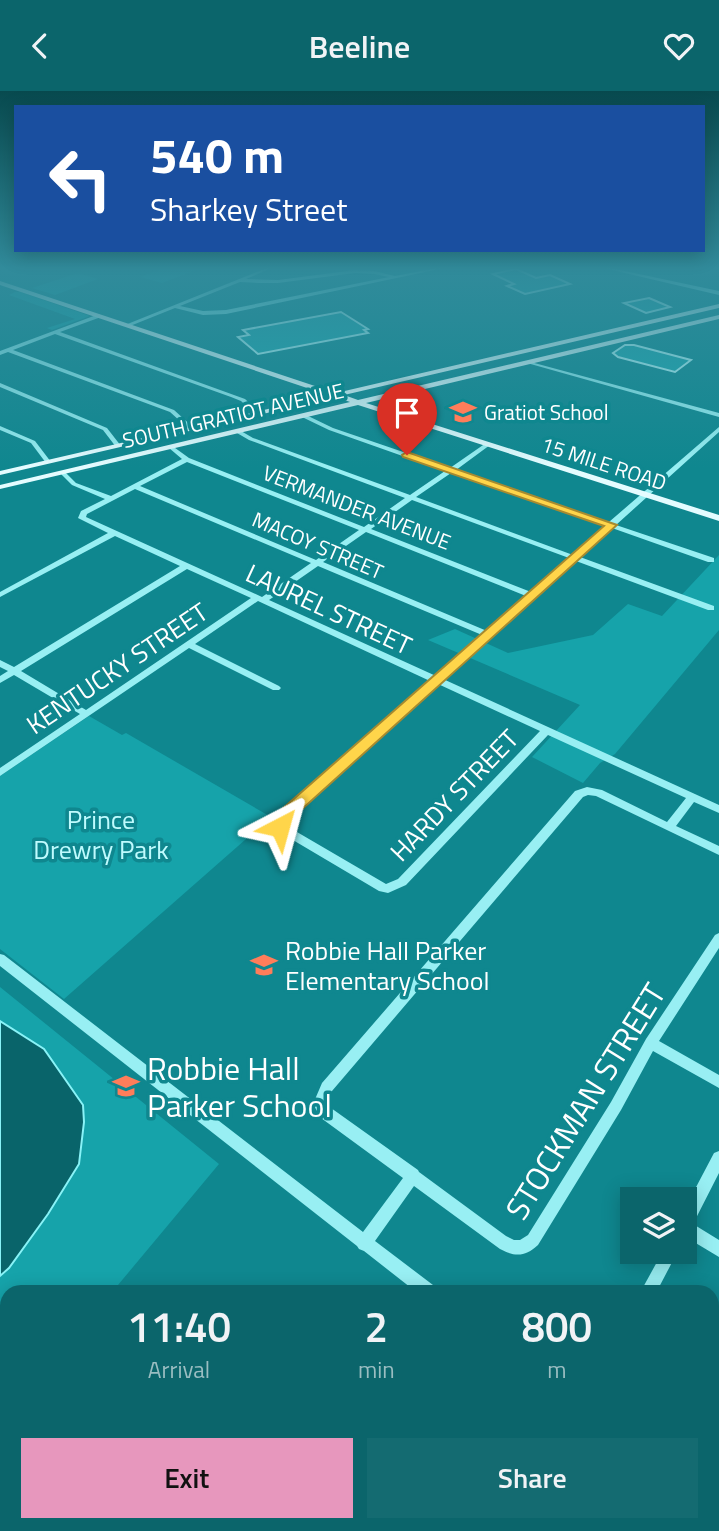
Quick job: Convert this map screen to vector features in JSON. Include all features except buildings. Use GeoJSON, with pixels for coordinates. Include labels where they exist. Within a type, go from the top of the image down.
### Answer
{"type":"FeatureCollection","features":[{"type":"Feature","properties":{"kind":"main road","name":"15 MILE ROAD"},"geometry":{"type":"LineString","coordinates":[[155,334],[719,518]]}},
{"type":"Feature","properties":{"kind":"main road","name":"SOUTH GRATIOT AVENUE"},"geometry":{"type":"LineString","coordinates":[[0,473],[596,334]]}},
{"type":"Feature","properties":{"kind":"main road","name":"SOUTH GRATIOT AVENUE"},"geometry":{"type":"LineString","coordinates":[[0,487],[644,334]]}},
{"type":"Feature","properties":{"kind":"main road"},"geometry":{"type":"LineString","coordinates":[[545,346],[545,352],[555,356]]}},
{"type":"Feature","properties":{"kind":"main road"},"geometry":{"type":"LineString","coordinates":[[468,365],[475,369],[474,375]]}},
{"type":"Feature","properties":{"kind":"main road"},"geometry":{"type":"LineString","coordinates":[[235,419],[231,426],[239,432]]}},
{"type":"Feature","properties":{"kind":"main road"},"geometry":{"type":"LineString","coordinates":[[192,429],[200,435],[197,441]]}},
{"type":"Feature","properties":{"kind":"street"},"geometry":{"type":"LineString","coordinates":[[0,353],[48,334]]}},
{"type":"Feature","properties":{"kind":"street"},"geometry":{"type":"LineString","coordinates":[[60,334],[243,400],[258,414]]}},
{"type":"Feature","properties":{"kind":"street"},"geometry":{"type":"LineString","coordinates":[[8,350],[172,411],[192,429]]}},
{"type":"Feature","properties":{"kind":"street"},"geometry":{"type":"LineString","coordinates":[[529,362],[719,415]]}},
{"type":"Feature","properties":{"kind":"street"},"geometry":{"type":"LineString","coordinates":[[0,385],[105,429],[118,446]]}},
{"type":"Feature","properties":{"kind":"street"},"geometry":{"type":"LineString","coordinates":[[304,416],[322,426],[711,560]]}},
{"type":"Feature","properties":{"kind":"street"},"geometry":{"type":"LineString","coordinates":[[0,428],[33,442],[48,462]]}},
{"type":"Feature","properties":{"kind":"street"},"geometry":{"type":"LineString","coordinates":[[437,681],[719,429]]}},
{"type":"Feature","properties":{"kind":"street"},"geometry":{"type":"LineString","coordinates":[[239,432],[251,439],[410,499],[711,608]]}},
{"type":"Feature","properties":{"kind":"street","name":"KENTUCKY STREET"},"geometry":{"type":"LineString","coordinates":[[0,773],[189,645],[316,564],[488,444]]}},
{"type":"Feature","properties":{"kind":"street","name":"VERMANDER AVENUE"},"geometry":{"type":"LineString","coordinates":[[171,447],[187,459],[533,596]]}},
{"type":"Feature","properties":{"kind":"street"},"geometry":{"type":"LineString","coordinates":[[63,473],[74,484],[111,499],[187,459]]}},
{"type":"Feature","properties":{"kind":"street","name":"MACOY STREET"},"geometry":{"type":"LineString","coordinates":[[136,487],[487,634]]}},
{"type":"Feature","properties":{"kind":"street","name":"LAUREL STREET"},"geometry":{"type":"LineString","coordinates":[[111,499],[82,515],[114,533],[259,600],[719,809]]}},
{"type":"Feature","properties":{"kind":"street"},"geometry":{"type":"LineString","coordinates":[[0,595],[114,533]]}},
{"type":"Feature","properties":{"kind":"street"},"geometry":{"type":"LineString","coordinates":[[0,680],[186,566]]}},
{"type":"Feature","properties":{"kind":"street"},"geometry":{"type":"LineString","coordinates":[[189,645],[276,688]]}},
{"type":"Feature","properties":{"kind":"street"},"geometry":{"type":"LineString","coordinates":[[0,663],[86,714]]}},
{"type":"Feature","properties":{"kind":"street","name":"HARDY STREET"},"geometry":{"type":"LineString","coordinates":[[437,681],[279,824],[285,831],[383,888],[392,887],[402,882],[546,731]]}},
{"type":"Feature","properties":{"kind":"street"},"geometry":{"type":"LineString","coordinates":[[364,1244],[413,1175],[322,1109],[320,1104],[323,1092],[579,793],[598,793],[719,851]]}},
{"type":"Feature","properties":{"kind":"street"},"geometry":{"type":"LineString","coordinates":[[669,827],[692,797]]}},
{"type":"Feature","properties":{"kind":"street","name":"STOCKMAN STREET"},"geometry":{"type":"LineString","coordinates":[[413,1175],[509,1247],[523,1249],[533,1240],[596,1139],[651,1043],[719,938]]}},
{"type":"Feature","properties":{"kind":"street"},"geometry":{"type":"LineString","coordinates":[[0,959],[419,1285]]}},
{"type":"Feature","properties":{"kind":"street"},"geometry":{"type":"LineString","coordinates":[[651,1043],[719,1082]]}},
{"type":"Feature","properties":{"kind":"street"},"geometry":{"type":"LineString","coordinates":[[697,1201],[719,1158]]}},
{"type":"Feature","properties":{"kind":"street"},"geometry":{"type":"LineString","coordinates":[[697,1235],[719,1249]]}},
{"type":"Feature","properties":{"kind":"street"},"geometry":{"type":"LineString","coordinates":[[652,1285],[664,1264]]}},
{"type":"Feature","properties":{"kind":"green space"},"geometry":{"type":"Polygon","coordinates":[[[719,555],[719,630],[615,754],[600,763],[583,783],[532,757],[580,705],[428,640],[455,629],[508,653],[593,635],[628,604],[662,616],[719,555]]]}},
{"type":"Feature","properties":{"kind":"green space","name":"Prince Drewry Park"},"geometry":{"type":"Polygon","coordinates":[[[89,716],[122,735],[126,733],[271,817],[64,999],[0,949],[0,776],[89,716]]]}},
{"type":"Feature","properties":{"kind":"green space"},"geometry":{"type":"Polygon","coordinates":[[[0,987],[219,1164],[118,1285],[0,1285],[0,1276],[9,1268],[83,1105],[69,1086],[0,1021],[0,987]]]}},
{"type":"Feature","properties":{"kind":"shaded area"},"geometry":{"type":"Polygon","coordinates":[[[0,1021],[44,1049],[83,1105],[84,1122],[79,1164],[48,1214],[9,1268],[0,1276],[0,1021]]]}},
{"type":"Feature","properties":{"kind":"place","name":"Gratiot School"},"geometry":{"type":"Point","coordinates":[463,412]}},
{"type":"Feature","properties":{"kind":"place","name":"Robbie Hall Parker Elementary School"},"geometry":{"type":"Point","coordinates":[264,965]}},
{"type":"Feature","properties":{"kind":"place","name":"Robbie Hall Parker School"},"geometry":{"type":"Point","coordinates":[126,1086]}},
{"type":"Feature","properties":{"kind":"route"},"geometry":{"type":"LineString","coordinates":[[280,827],[281,819],[285,815],[612,525],[407,455]]}}]}
